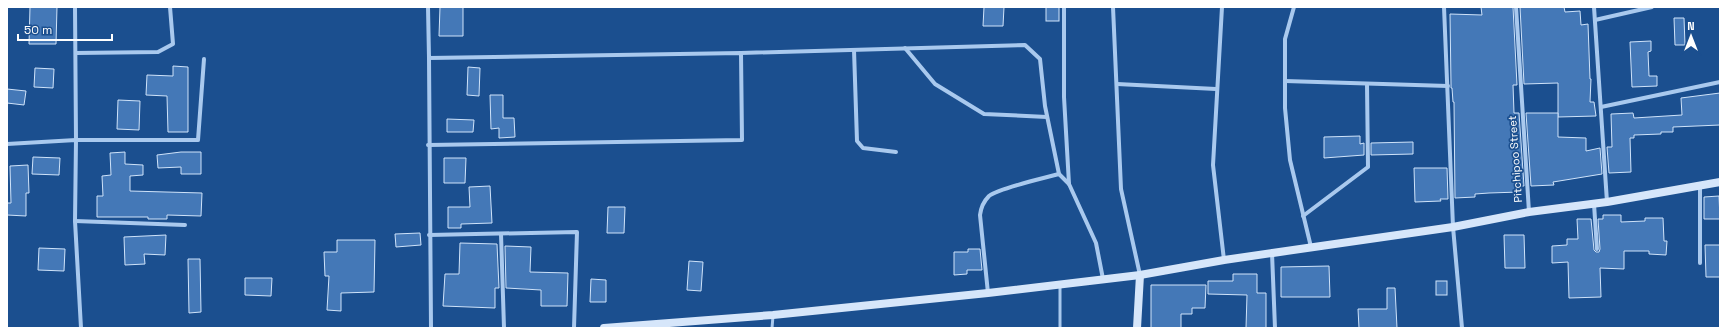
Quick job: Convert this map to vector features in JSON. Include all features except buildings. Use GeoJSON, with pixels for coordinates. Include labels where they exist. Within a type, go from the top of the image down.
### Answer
{"type":"FeatureCollection","features":[{"type":"Feature","properties":{"kind":"street"},"geometry":{"type":"LineString","coordinates":[[75,7],[76,140],[74,221],[81,328]]}},
{"type":"Feature","properties":{"kind":"street"},"geometry":{"type":"LineString","coordinates":[[76,53],[158,52],[172,44],[170,7]]}},
{"type":"Feature","properties":{"kind":"street"},"geometry":{"type":"LineString","coordinates":[[428,7],[428,146],[431,328]]}},
{"type":"Feature","properties":{"kind":"street"},"geometry":{"type":"LineString","coordinates":[[1064,7],[1064,97],[1069,184]]}},
{"type":"Feature","properties":{"kind":"street"},"geometry":{"type":"LineString","coordinates":[[1113,7],[1121,189],[1140,275],[1137,328]]}},
{"type":"Feature","properties":{"kind":"street"},"geometry":{"type":"LineString","coordinates":[[1222,7],[1216,89],[1213,165],[1224,260]]}},
{"type":"Feature","properties":{"kind":"street"},"geometry":{"type":"LineString","coordinates":[[1294,7],[1285,39],[1285,108],[1290,160],[1311,247]]}},
{"type":"Feature","properties":{"kind":"street"},"geometry":{"type":"LineString","coordinates":[[1444,7],[1453,227],[1462,328]]}},
{"type":"Feature","properties":{"kind":"street","name":"Pitchipoo Street"},"geometry":{"type":"LineString","coordinates":[[1516,7],[1529,212],[1607,202],[1720,182]]}},
{"type":"Feature","properties":{"kind":"street"},"geometry":{"type":"LineString","coordinates":[[1594,7],[1607,202]]}},
{"type":"Feature","properties":{"kind":"street"},"geometry":{"type":"LineString","coordinates":[[1595,20],[1652,7]]}},
{"type":"Feature","properties":{"kind":"street"},"geometry":{"type":"LineString","coordinates":[[429,58],[741,53],[1025,45],[1040,59],[1047,117],[1059,174],[1069,184],[1096,243],[1103,280]]}},
{"type":"Feature","properties":{"kind":"street"},"geometry":{"type":"LineString","coordinates":[[906,48],[935,84],[984,114],[1047,117]]}},
{"type":"Feature","properties":{"kind":"street"},"geometry":{"type":"LineString","coordinates":[[854,50],[857,141],[863,148],[896,152]]}},
{"type":"Feature","properties":{"kind":"street"},"geometry":{"type":"LineString","coordinates":[[428,146],[742,140],[741,53]]}},
{"type":"Feature","properties":{"kind":"street"},"geometry":{"type":"LineString","coordinates":[[7,144],[76,140],[198,140],[204,59]]}},
{"type":"Feature","properties":{"kind":"street"},"geometry":{"type":"LineString","coordinates":[[1285,81],[1448,86]]}},
{"type":"Feature","properties":{"kind":"street"},"geometry":{"type":"LineString","coordinates":[[1601,107],[1720,82]]}},
{"type":"Feature","properties":{"kind":"street"},"geometry":{"type":"LineString","coordinates":[[1116,84],[1216,89]]}},
{"type":"Feature","properties":{"kind":"street"},"geometry":{"type":"LineString","coordinates":[[1303,216],[1368,167],[1367,84]]}},
{"type":"Feature","properties":{"kind":"street"},"geometry":{"type":"LineString","coordinates":[[988,293],[980,216],[981,205],[990,195],[1018,185],[1059,174]]}},
{"type":"Feature","properties":{"kind":"street"},"geometry":{"type":"LineString","coordinates":[[1700,186],[1700,263]]}},
{"type":"Feature","properties":{"kind":"street"},"geometry":{"type":"LineString","coordinates":[[1594,203],[1597,249]]}},
{"type":"Feature","properties":{"kind":"street"},"geometry":{"type":"LineString","coordinates":[[604,328],[773,315],[1103,280],[1224,260],[1453,227],[1529,212]]}},
{"type":"Feature","properties":{"kind":"street"},"geometry":{"type":"LineString","coordinates":[[74,221],[185,225]]}},
{"type":"Feature","properties":{"kind":"street"},"geometry":{"type":"LineString","coordinates":[[430,235],[577,232],[574,328]]}},
{"type":"Feature","properties":{"kind":"street"},"geometry":{"type":"LineString","coordinates":[[501,234],[504,328]]}},
{"type":"Feature","properties":{"kind":"street"},"geometry":{"type":"LineString","coordinates":[[1272,253],[1275,328]]}},
{"type":"Feature","properties":{"kind":"lane"},"geometry":{"type":"LineString","coordinates":[[1060,285],[1060,328]]}},
{"type":"Feature","properties":{"kind":"lane"},"geometry":{"type":"LineString","coordinates":[[772,328],[773,315]]}}]}
